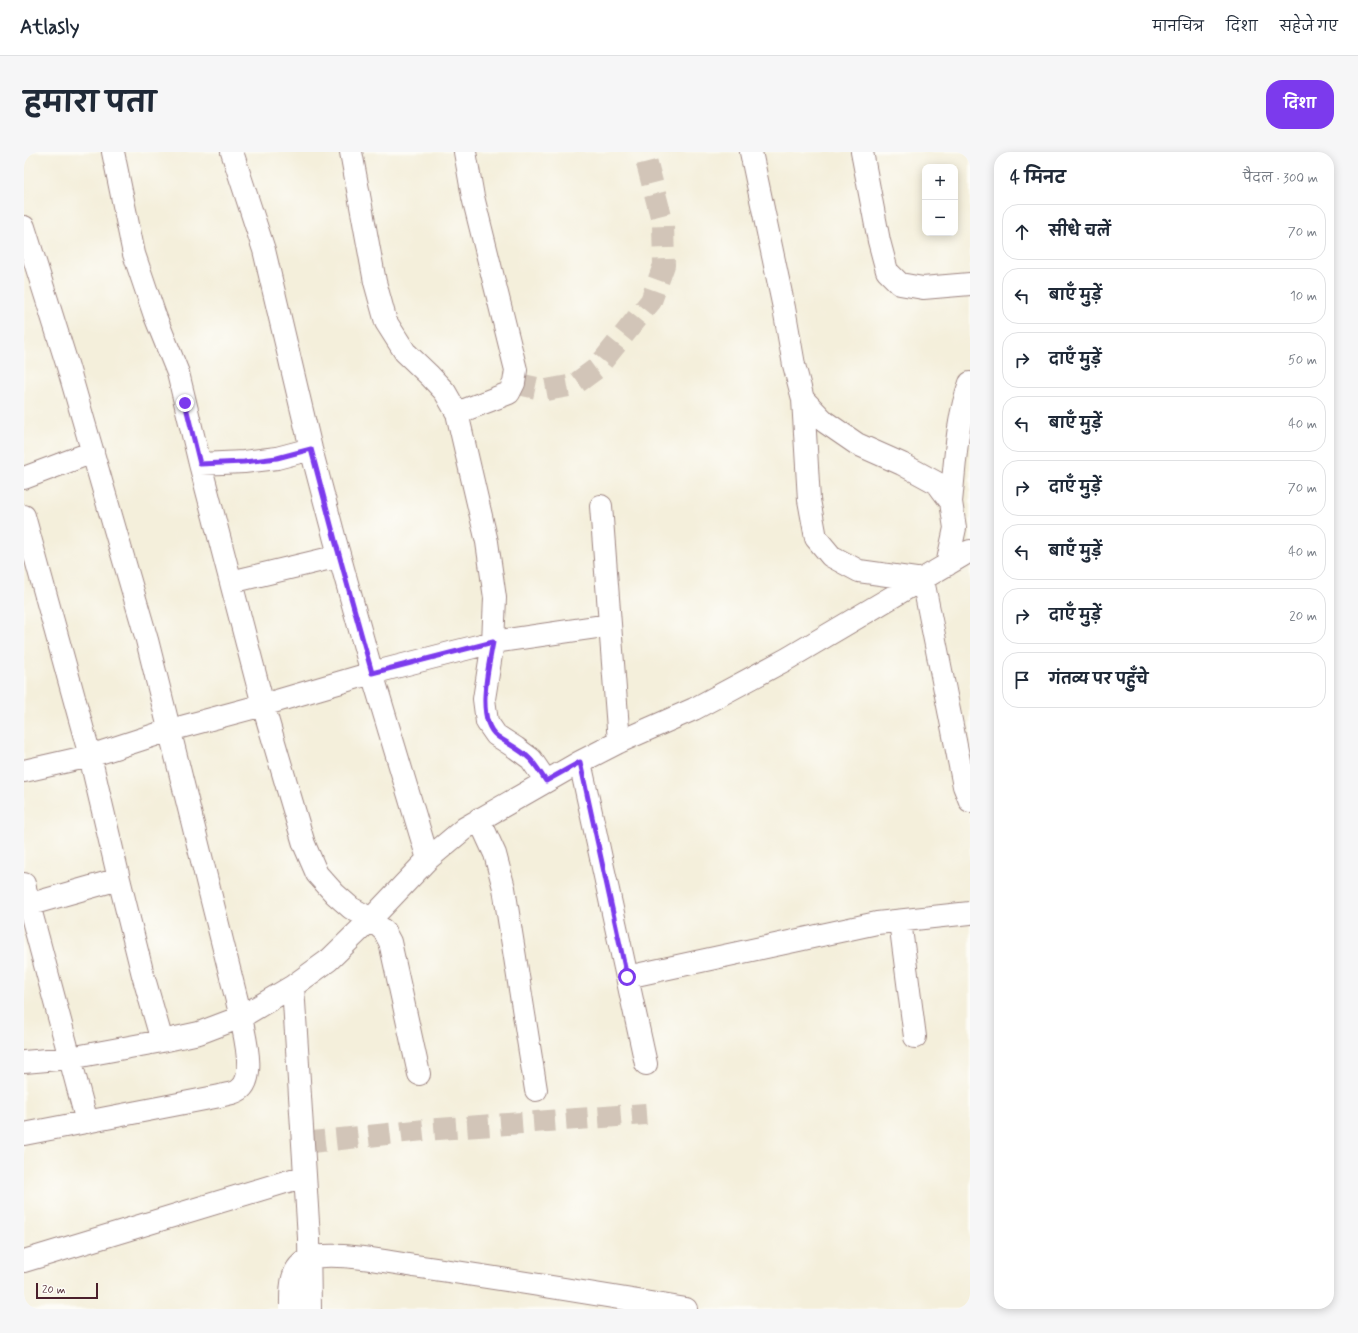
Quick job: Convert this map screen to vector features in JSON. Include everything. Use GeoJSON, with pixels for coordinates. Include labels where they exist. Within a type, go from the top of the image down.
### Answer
{"type":"FeatureCollection","features":[{"type":"Feature","properties":{"kind":"street"},"geometry":{"type":"LineString","coordinates":[[113,152],[134,254],[155,316],[178,373],[263,706],[304,844],[317,874],[335,894],[351,908],[371,919],[384,931],[390,942],[419,1074]]}},
{"type":"Feature","properties":{"kind":"street"},"geometry":{"type":"LineString","coordinates":[[232,152],[264,250],[311,449],[339,556],[372,673],[428,859]]}},
{"type":"Feature","properties":{"kind":"street"},"geometry":{"type":"LineString","coordinates":[[351,152],[375,282],[386,322],[405,352],[445,392],[457,413],[487,542],[495,598],[493,642],[484,699],[487,722],[496,736],[531,759],[546,781]]}},
{"type":"Feature","properties":{"kind":"street"},"geometry":{"type":"LineString","coordinates":[[457,413],[509,393],[514,383],[516,370],[473,197],[465,152]]}},
{"type":"Feature","properties":{"kind":"street"},"geometry":{"type":"LineString","coordinates":[[751,152],[784,308],[794,365],[803,399],[809,500],[816,538],[831,556],[859,571],[923,580]]}},
{"type":"Feature","properties":{"kind":"street"},"geometry":{"type":"LineString","coordinates":[[862,152],[879,241],[887,271],[900,284],[924,288],[970,284]]}},
{"type":"Feature","properties":{"kind":"street"},"geometry":{"type":"LineString","coordinates":[[24,1134],[220,1096],[239,1090],[245,1082],[250,1064],[241,1017],[147,640],[55,324],[25,238]]}},
{"type":"Feature","properties":{"kind":"street"},"geometry":{"type":"LineString","coordinates":[[946,565],[955,528],[951,502],[961,420],[970,382]]}},
{"type":"Feature","properties":{"kind":"street"},"geometry":{"type":"LineString","coordinates":[[803,399],[825,422],[857,444],[902,464],[937,483],[951,502]]}},
{"type":"Feature","properties":{"kind":"street"},"geometry":{"type":"LineString","coordinates":[[200,464],[244,462],[277,458],[311,449]]}},
{"type":"Feature","properties":{"kind":"street"},"geometry":{"type":"LineString","coordinates":[[24,478],[93,452]]}},
{"type":"Feature","properties":{"kind":"street"},"geometry":{"type":"LineString","coordinates":[[601,506],[619,742]]}},
{"type":"Feature","properties":{"kind":"street"},"geometry":{"type":"LineString","coordinates":[[24,516],[33,580],[90,756],[118,879],[162,1041]]}},
{"type":"Feature","properties":{"kind":"street"},"geometry":{"type":"LineString","coordinates":[[24,1062],[70,1058],[162,1041],[199,1033],[241,1017],[293,986],[329,960],[371,919],[428,859],[465,828],[479,819],[580,762],[619,742],[694,709],[787,659],[970,551]]}},
{"type":"Feature","properties":{"kind":"street"},"geometry":{"type":"LineString","coordinates":[[231,582],[339,556]]}},
{"type":"Feature","properties":{"kind":"street"},"geometry":{"type":"LineString","coordinates":[[923,580],[964,786],[970,801]]}},
{"type":"Feature","properties":{"kind":"street"},"geometry":{"type":"LineString","coordinates":[[24,771],[90,756],[170,730],[263,706],[372,673],[493,642],[610,625]]}},
{"type":"Feature","properties":{"kind":"street"},"geometry":{"type":"LineString","coordinates":[[580,762],[646,1064]]}},
{"type":"Feature","properties":{"kind":"street"},"geometry":{"type":"LineString","coordinates":[[479,819],[495,854],[504,888],[536,1090]]}},
{"type":"Feature","properties":{"kind":"street"},"geometry":{"type":"LineString","coordinates":[[27,906],[118,879]]}},
{"type":"Feature","properties":{"kind":"street"},"geometry":{"type":"LineString","coordinates":[[24,884],[27,906],[87,1122]]}},
{"type":"Feature","properties":{"kind":"street"},"geometry":{"type":"LineString","coordinates":[[627,977],[877,923],[970,914]]}},
{"type":"Feature","properties":{"kind":"street"},"geometry":{"type":"LineString","coordinates":[[900,921],[915,1037]]}},
{"type":"Feature","properties":{"kind":"street"},"geometry":{"type":"LineString","coordinates":[[293,986],[305,1176],[310,1309]]}},
{"type":"Feature","properties":{"kind":"street"},"geometry":{"type":"LineString","coordinates":[[24,1261],[305,1176]]}},
{"type":"Feature","properties":{"kind":"street"},"geometry":{"type":"LineString","coordinates":[[291,1309],[293,1278],[297,1266],[309,1258],[320,1256],[362,1258],[472,1274],[686,1309]]}},
{"type":"Feature","properties":{"kind":"tunnel"},"geometry":{"type":"LineString","coordinates":[[514,383],[546,390],[574,385],[597,368],[651,301],[664,265],[663,224],[644,152]]}},
{"type":"Feature","properties":{"kind":"tunnel"},"geometry":{"type":"LineString","coordinates":[[303,1143],[424,1130],[646,1114]]}},
{"type":"Feature","properties":{"kind":"route"},"geometry":{"type":"LineString","coordinates":[[185,403],[200,464],[244,462],[277,458],[311,449],[372,673],[493,642],[484,699],[487,722],[496,736],[531,759],[546,781],[580,762],[627,977]]}}]}
